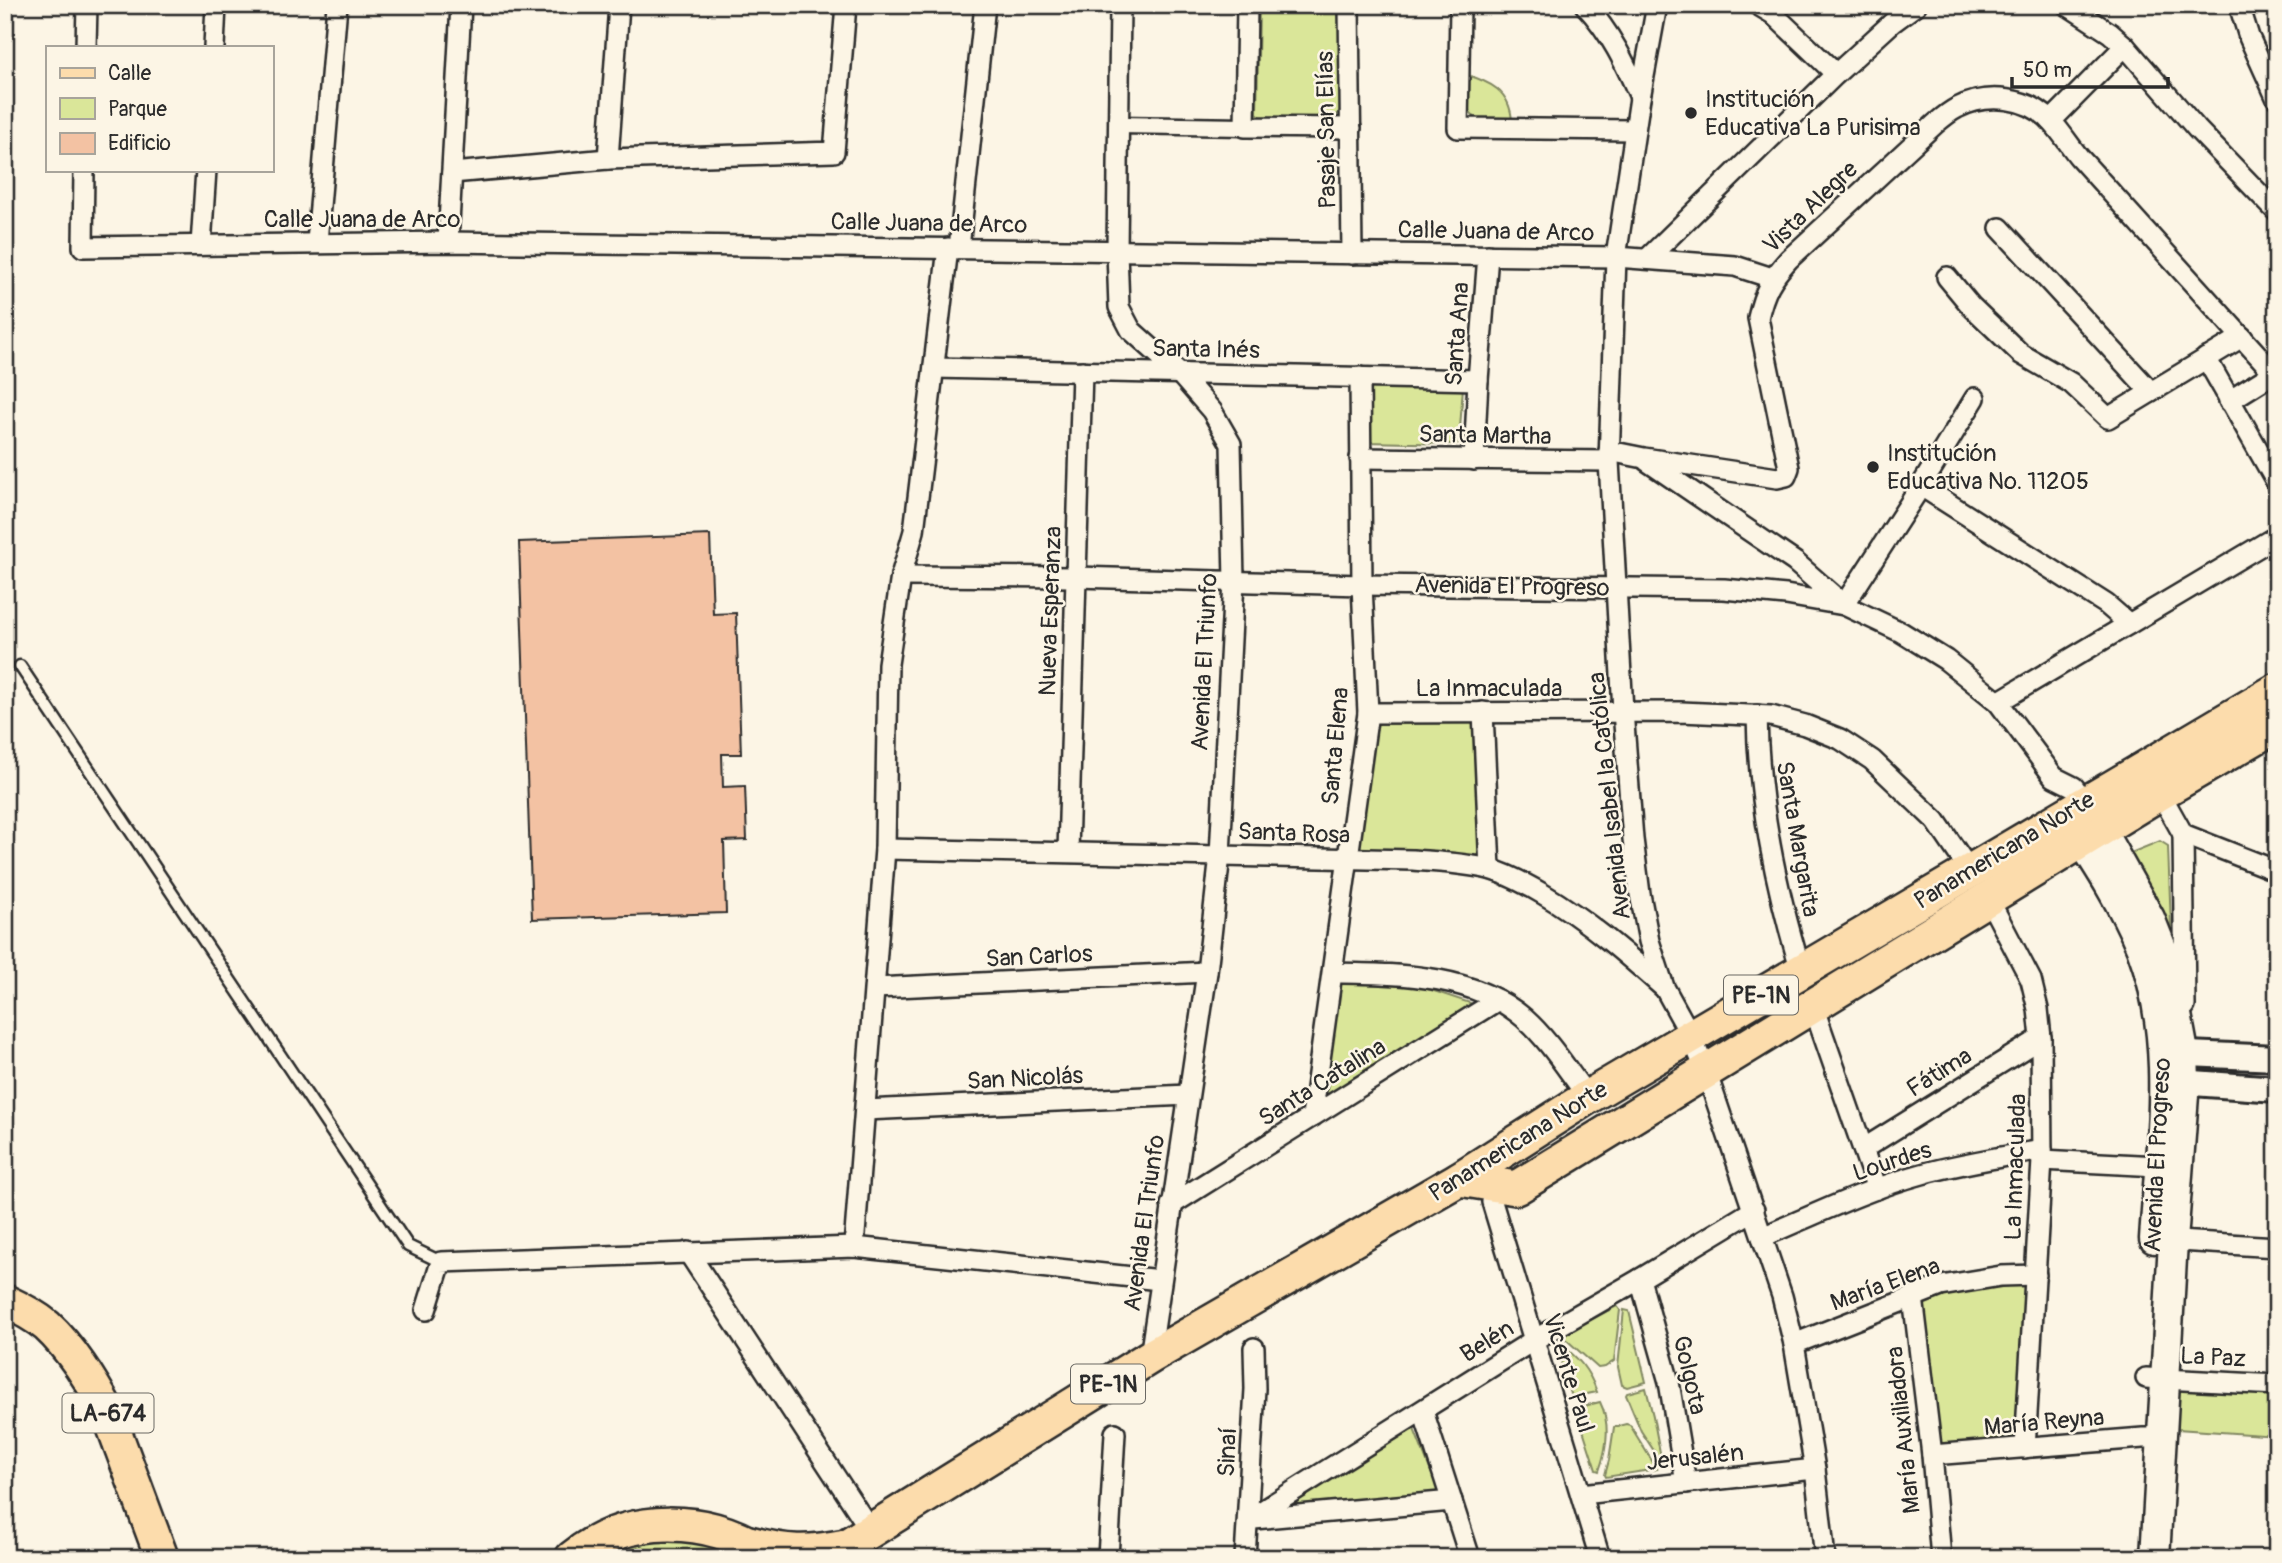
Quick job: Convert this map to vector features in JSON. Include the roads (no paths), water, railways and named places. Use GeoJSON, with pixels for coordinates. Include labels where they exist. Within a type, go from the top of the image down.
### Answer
{"type":"FeatureCollection","features":[{"type":"Feature","properties":{"kind":"highway","name":"Panamericana Norte"},"geometry":{"type":"LineString","coordinates":[[1504,1195],[1988,898],[2083,822],[2277,690]]}},
{"type":"Feature","properties":{"kind":"highway","name":"Panamericana Norte"},"geometry":{"type":"LineString","coordinates":[[760,1550],[816,1552],[846,1546],[1150,1357],[1459,1179],[1588,1097],[1970,871],[2083,822],[2160,793],[2277,725]]}},
{"type":"Feature","properties":{"kind":"highway"},"geometry":{"type":"LineString","coordinates":[[1459,1179],[1504,1195]]}},
{"type":"Feature","properties":{"kind":"highway","name":"PE-1N"},"geometry":{"type":"LineString","coordinates":[[572,1558],[606,1537],[663,1523],[692,1524],[721,1531],[760,1550]]}},
{"type":"Feature","properties":{"kind":"main road","name":"Avenida El Progreso"},"geometry":{"type":"LineString","coordinates":[[2083,822],[2141,948],[2160,1017],[2174,1052],[2175,1081],[2152,1438],[2155,1558]]}},
{"type":"Feature","properties":{"kind":"main road","name":"Avenida El Progreso"},"geometry":{"type":"LineString","coordinates":[[2163,1240],[2158,1166],[2175,1081]]}},
{"type":"Feature","properties":{"kind":"main road","name":"LA-674"},"geometry":{"type":"LineString","coordinates":[[5,1301],[46,1326],[61,1341],[99,1394],[162,1558]]}},
{"type":"Feature","properties":{"kind":"main road","name":"Avenida El Progreso"},"geometry":{"type":"LineString","coordinates":[[2136,1558],[2152,1438]]}},
{"type":"Feature","properties":{"kind":"street"},"geometry":{"type":"LineString","coordinates":[[86,46],[87,5]]}},
{"type":"Feature","properties":{"kind":"street"},"geometry":{"type":"LineString","coordinates":[[214,46],[216,5]]}},
{"type":"Feature","properties":{"kind":"street"},"geometry":{"type":"LineString","coordinates":[[317,242],[337,5]]}},
{"type":"Feature","properties":{"kind":"street"},"geometry":{"type":"LineString","coordinates":[[448,242],[461,5]]}},
{"type":"Feature","properties":{"kind":"street"},"geometry":{"type":"LineString","coordinates":[[608,159],[619,5]]}},
{"type":"Feature","properties":{"kind":"street"},"geometry":{"type":"LineString","coordinates":[[452,173],[608,159],[834,152],[846,5]]}},
{"type":"Feature","properties":{"kind":"street"},"geometry":{"type":"LineString","coordinates":[[854,1247],[885,849],[888,664],[901,576],[914,531],[985,5]]}},
{"type":"Feature","properties":{"kind":"street","name":"Avenida El Triunfo"},"geometry":{"type":"LineString","coordinates":[[1120,5],[1117,251],[1119,307],[1131,330],[1180,373],[1212,411],[1231,444],[1234,580],[1220,855],[1207,972],[1150,1357]]}},
{"type":"Feature","properties":{"kind":"street"},"geometry":{"type":"LineString","coordinates":[[1245,127],[1247,5]]}},
{"type":"Feature","properties":{"kind":"street","name":"Pasaje San Elías"},"geometry":{"type":"LineString","coordinates":[[1349,5],[1352,254]]}},
{"type":"Feature","properties":{"kind":"street"},"geometry":{"type":"LineString","coordinates":[[1460,5],[1458,128],[1635,130]]}},
{"type":"Feature","properties":{"kind":"street"},"geometry":{"type":"LineString","coordinates":[[1585,5],[1602,23],[1621,54],[1640,98]]}},
{"type":"Feature","properties":{"kind":"street","name":"Avenida Isabel la Católica"},"geometry":{"type":"LineString","coordinates":[[1657,5],[1616,257],[1609,456],[1633,839],[1649,941],[1664,987],[1691,1036],[1706,1071],[1754,1210],[1794,1344],[1815,1469],[1825,1558]]}},
{"type":"Feature","properties":{"kind":"street"},"geometry":{"type":"LineString","coordinates":[[1647,259],[1836,74],[1893,22],[1916,5]]}},
{"type":"Feature","properties":{"kind":"street"},"geometry":{"type":"LineString","coordinates":[[2067,5],[2110,33],[2124,46],[2189,120],[2277,212]]}},
{"type":"Feature","properties":{"kind":"street"},"geometry":{"type":"LineString","coordinates":[[2239,5],[2249,37],[2277,99]]}},
{"type":"Feature","properties":{"kind":"street"},"geometry":{"type":"LineString","coordinates":[[1771,8],[1836,74]]}},
{"type":"Feature","properties":{"kind":"street"},"geometry":{"type":"LineString","coordinates":[[2124,46],[2051,121],[2078,157],[2275,372],[2230,401]]}},
{"type":"Feature","properties":{"kind":"street","name":"Vista Alegre"},"geometry":{"type":"LineString","coordinates":[[1786,476],[1789,468],[1759,318],[1763,296],[1772,278],[1899,156],[1958,107],[2002,98],[2036,109],[2051,121]]}},
{"type":"Feature","properties":{"kind":"street"},"geometry":{"type":"LineString","coordinates":[[1118,125],[1351,128]]}},
{"type":"Feature","properties":{"kind":"street","name":"Calle Juana de Arco"},"geometry":{"type":"LineString","coordinates":[[84,172],[83,247],[448,242],[1616,257],[1735,266],[1772,278]]}},
{"type":"Feature","properties":{"kind":"street"},"geometry":{"type":"LineString","coordinates":[[201,246],[206,172]]}},
{"type":"Feature","properties":{"kind":"street"},"geometry":{"type":"LineString","coordinates":[[2000,228],[2151,392]]}},
{"type":"Feature","properties":{"kind":"street","name":"Santa Ana"},"geometry":{"type":"LineString","coordinates":[[1474,460],[1488,255]]}},
{"type":"Feature","properties":{"kind":"street"},"geometry":{"type":"LineString","coordinates":[[1947,277],[2021,354],[2071,383],[2108,418],[2242,337]]}},
{"type":"Feature","properties":{"kind":"street"},"geometry":{"type":"LineString","coordinates":[[2206,358],[2277,483]]}},
{"type":"Feature","properties":{"kind":"street","name":"Santa Inés"},"geometry":{"type":"LineString","coordinates":[[934,368],[1478,380]]}},
{"type":"Feature","properties":{"kind":"street","name":"Nueva Esperanza"},"geometry":{"type":"LineString","coordinates":[[1068,852],[1082,371]]}},
{"type":"Feature","properties":{"kind":"street","name":"Santa Elena"},"geometry":{"type":"LineString","coordinates":[[1312,1117],[1368,713],[1362,585],[1360,377]]}},
{"type":"Feature","properties":{"kind":"street"},"geometry":{"type":"LineString","coordinates":[[1644,458],[1796,562],[1844,605],[1975,398]]}},
{"type":"Feature","properties":{"kind":"street","name":"Santa Martha"},"geometry":{"type":"LineString","coordinates":[[1360,458],[1474,460],[1609,456],[1644,458],[1777,478],[1786,476]]}},
{"type":"Feature","properties":{"kind":"street"},"geometry":{"type":"LineString","coordinates":[[1921,486],[2106,604],[2129,624]]}},
{"type":"Feature","properties":{"kind":"street"},"geometry":{"type":"LineString","coordinates":[[1998,702],[2277,536]]}},
{"type":"Feature","properties":{"kind":"street","name":"Avenida El Progreso"},"geometry":{"type":"LineString","coordinates":[[901,576],[1724,589],[1786,594],[1844,605],[1902,632],[1946,660],[1998,702],[2054,777],[2074,787],[2083,822]]}},
{"type":"Feature","properties":{"kind":"street"},"geometry":{"type":"LineString","coordinates":[[1483,712],[1490,869]]}},
{"type":"Feature","properties":{"kind":"street","name":"La Inmaculada"},"geometry":{"type":"LineString","coordinates":[[1368,713],[1623,712],[1757,715],[1805,724],[1840,738],[1872,760],[1936,821],[1970,871]]}},
{"type":"Feature","properties":{"kind":"street","name":"Santa Margarita"},"geometry":{"type":"LineString","coordinates":[[1757,715],[1757,751],[1770,854],[1801,971]]}},
{"type":"Feature","properties":{"kind":"street"},"geometry":{"type":"LineString","coordinates":[[2160,793],[2183,834],[2277,871]]}},
{"type":"Feature","properties":{"kind":"street","name":"Avenida El Progreso"},"geometry":{"type":"LineString","coordinates":[[2174,1052],[2183,834]]}},
{"type":"Feature","properties":{"kind":"street","name":"Santa Rosa"},"geometry":{"type":"LineString","coordinates":[[885,849],[1413,860],[1490,869],[1518,880],[1569,910],[1664,987]]}},
{"type":"Feature","properties":{"kind":"street","name":"La Inmaculada"},"geometry":{"type":"LineString","coordinates":[[1988,898],[2031,980],[2041,1038],[2042,1155],[2025,1448]]}},
{"type":"Feature","properties":{"kind":"street","name":"San Carlos"},"geometry":{"type":"LineString","coordinates":[[875,988],[1207,972]]}},
{"type":"Feature","properties":{"kind":"street"},"geometry":{"type":"LineString","coordinates":[[1334,972],[1432,978],[1498,1000],[1524,1018],[1588,1097]]}},
{"type":"Feature","properties":{"kind":"street","name":"Santa Catalina"},"geometry":{"type":"LineString","coordinates":[[1171,1205],[1498,1000]]}},
{"type":"Feature","properties":{"kind":"street"},"geometry":{"type":"LineString","coordinates":[[1813,1006],[1877,1189]]}},
{"type":"Feature","properties":{"kind":"street","name":"Fátima"},"geometry":{"type":"LineString","coordinates":[[1863,1149],[2041,1038]]}},
{"type":"Feature","properties":{"kind":"street"},"geometry":{"type":"LineString","coordinates":[[2174,1052],[2277,1058]]}},
{"type":"Feature","properties":{"kind":"street"},"geometry":{"type":"LineString","coordinates":[[2175,1081],[2277,1089]]}},
{"type":"Feature","properties":{"kind":"street","name":"San Nicolás"},"geometry":{"type":"LineString","coordinates":[[865,1110],[1188,1095]]}},
{"type":"Feature","properties":{"kind":"street","name":"Lourdes"},"geometry":{"type":"LineString","coordinates":[[1762,1237],[1920,1174],[2042,1155],[2158,1166]]}},
{"type":"Feature","properties":{"kind":"street","name":"Vicente Paul"},"geometry":{"type":"LineString","coordinates":[[1504,1195],[1534,1340],[1600,1558]]}},
{"type":"Feature","properties":{"kind":"street","name":"Belén"},"geometry":{"type":"LineString","coordinates":[[1249,1519],[1534,1340],[1754,1210]]}},
{"type":"Feature","properties":{"kind":"street"},"geometry":{"type":"LineString","coordinates":[[2163,1240],[2277,1247]]}},
{"type":"Feature","properties":{"kind":"street"},"geometry":{"type":"LineString","coordinates":[[426,1310],[441,1262],[854,1247],[1160,1280]]}},
{"type":"Feature","properties":{"kind":"street"},"geometry":{"type":"LineString","coordinates":[[688,1252],[871,1531]]}},
{"type":"Feature","properties":{"kind":"street","name":"María Elena"},"geometry":{"type":"LineString","coordinates":[[1794,1344],[1941,1286],[2001,1276],[2036,1275]]}},
{"type":"Feature","properties":{"kind":"street","name":"Golgota"},"geometry":{"type":"LineString","coordinates":[[1640,1279],[1669,1382],[1686,1483]]}},
{"type":"Feature","properties":{"kind":"street","name":"María Auxiliadora"},"geometry":{"type":"LineString","coordinates":[[1913,1297],[1941,1558]]}},
{"type":"Feature","properties":{"kind":"street","name":"Sinaí"},"geometry":{"type":"LineString","coordinates":[[1245,1558],[1255,1389],[1254,1348]]}},
{"type":"Feature","properties":{"kind":"street","name":"La Paz"},"geometry":{"type":"LineString","coordinates":[[2155,1378],[2277,1385]]}},
{"type":"Feature","properties":{"kind":"street"},"geometry":{"type":"LineString","coordinates":[[1423,1411],[1471,1558]]}},
{"type":"Feature","properties":{"kind":"street"},"geometry":{"type":"LineString","coordinates":[[1108,1558],[1115,1433]]}},
{"type":"Feature","properties":{"kind":"street","name":"María Reyna"},"geometry":{"type":"LineString","coordinates":[[1932,1455],[2152,1438]]}},
{"type":"Feature","properties":{"kind":"street","name":"Jerusalén"},"geometry":{"type":"LineString","coordinates":[[1581,1494],[1815,1469]]}},
{"type":"Feature","properties":{"kind":"street"},"geometry":{"type":"LineString","coordinates":[[1249,1519],[1452,1501]]}},
{"type":"Feature","properties":{"kind":"lane"},"geometry":{"type":"LineString","coordinates":[[20,666],[408,1246],[441,1262]]}},
{"type":"Feature","properties":{"kind":"place","name":"Institución Educativa La Purisima"},"geometry":{"type":"Point","coordinates":[1691,113]}},
{"type":"Feature","properties":{"kind":"place","name":"Institución Educativa No. 11205"},"geometry":{"type":"Point","coordinates":[1873,467]}}]}
